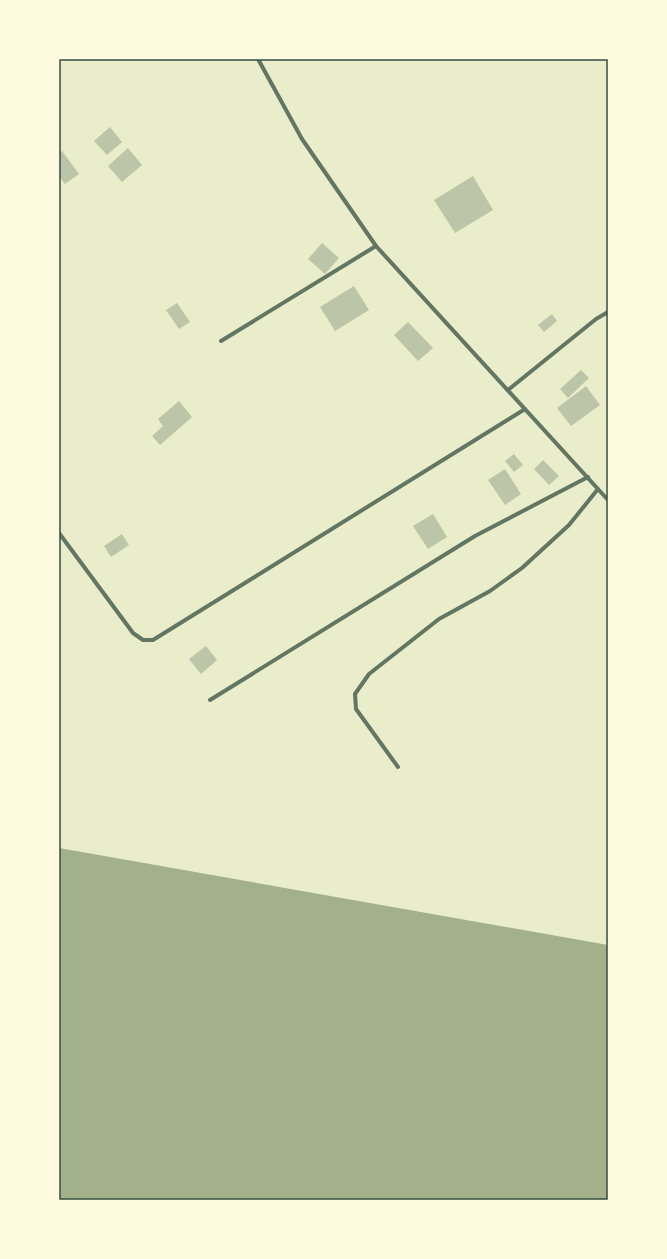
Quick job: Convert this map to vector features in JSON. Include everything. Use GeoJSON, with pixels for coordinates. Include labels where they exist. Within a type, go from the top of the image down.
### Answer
{"type":"FeatureCollection","features":[{"type":"Feature","properties":{"kind":"street"},"geometry":{"type":"LineString","coordinates":[[258,59],[302,139],[376,246],[608,500]]}},
{"type":"Feature","properties":{"kind":"street"},"geometry":{"type":"LineString","coordinates":[[220,341],[376,246]]}},
{"type":"Feature","properties":{"kind":"street"},"geometry":{"type":"LineString","coordinates":[[508,390],[596,319],[608,312]]}},
{"type":"Feature","properties":{"kind":"street"},"geometry":{"type":"LineString","coordinates":[[59,533],[134,633],[143,640],[153,640],[525,409]]}},
{"type":"Feature","properties":{"kind":"street"},"geometry":{"type":"LineString","coordinates":[[210,700],[475,536],[588,478]]}},
{"type":"Feature","properties":{"kind":"street"},"geometry":{"type":"LineString","coordinates":[[398,767],[356,709],[356,694],[363,681],[369,674],[439,619],[490,591],[522,568],[569,525],[598,489]]}},
{"type":"Feature","properties":{"kind":"shaded area"},"geometry":{"type":"Polygon","coordinates":[[[59,848],[608,945],[608,1200],[59,1200],[59,848]]]}},
{"type":"Feature","properties":{"kind":"building"},"geometry":{"type":"Polygon","coordinates":[[[110,127],[122,142],[107,155],[94,141],[110,127]]]}},
{"type":"Feature","properties":{"kind":"building"},"geometry":{"type":"Polygon","coordinates":[[[128,148],[142,165],[122,182],[108,166],[128,148]]]}},
{"type":"Feature","properties":{"kind":"building"},"geometry":{"type":"Polygon","coordinates":[[[62,151],[79,174],[65,184],[59,176],[59,153],[62,151]]]}},
{"type":"Feature","properties":{"kind":"building"},"geometry":{"type":"Polygon","coordinates":[[[473,176],[493,210],[455,233],[434,200],[473,176]]]}},
{"type":"Feature","properties":{"kind":"building"},"geometry":{"type":"Polygon","coordinates":[[[322,243],[339,258],[325,274],[308,259],[322,243]]]}},
{"type":"Feature","properties":{"kind":"building"},"geometry":{"type":"Polygon","coordinates":[[[354,286],[369,310],[335,331],[320,307],[354,286]]]}},
{"type":"Feature","properties":{"kind":"building"},"geometry":{"type":"Polygon","coordinates":[[[177,303],[190,322],[179,329],[166,310],[177,303]]]}},
{"type":"Feature","properties":{"kind":"building"},"geometry":{"type":"Polygon","coordinates":[[[552,314],[557,321],[544,332],[538,325],[552,314]]]}},
{"type":"Feature","properties":{"kind":"building"},"geometry":{"type":"Polygon","coordinates":[[[408,322],[433,348],[418,361],[394,335],[408,322]]]}},
{"type":"Feature","properties":{"kind":"building"},"geometry":{"type":"Polygon","coordinates":[[[581,370],[589,378],[568,398],[560,389],[581,370]]]}},
{"type":"Feature","properties":{"kind":"building"},"geometry":{"type":"Polygon","coordinates":[[[586,386],[600,405],[571,426],[557,408],[586,386]]]}},
{"type":"Feature","properties":{"kind":"building"},"geometry":{"type":"Polygon","coordinates":[[[179,401],[192,417],[160,445],[152,436],[163,426],[158,419],[179,401]]]}},
{"type":"Feature","properties":{"kind":"building"},"geometry":{"type":"Polygon","coordinates":[[[514,454],[523,465],[514,472],[505,461],[514,454]]]}},
{"type":"Feature","properties":{"kind":"building"},"geometry":{"type":"Polygon","coordinates":[[[543,460],[559,476],[549,485],[534,469],[543,460]]]}},
{"type":"Feature","properties":{"kind":"building"},"geometry":{"type":"Polygon","coordinates":[[[505,469],[521,494],[505,505],[488,480],[505,469]]]}},
{"type":"Feature","properties":{"kind":"building"},"geometry":{"type":"Polygon","coordinates":[[[433,514],[447,537],[428,549],[413,526],[433,514]]]}},
{"type":"Feature","properties":{"kind":"building"},"geometry":{"type":"Polygon","coordinates":[[[122,534],[129,545],[111,557],[104,546],[122,534]]]}},
{"type":"Feature","properties":{"kind":"building"},"geometry":{"type":"Polygon","coordinates":[[[206,646],[217,660],[201,674],[189,659],[206,646]]]}}]}
